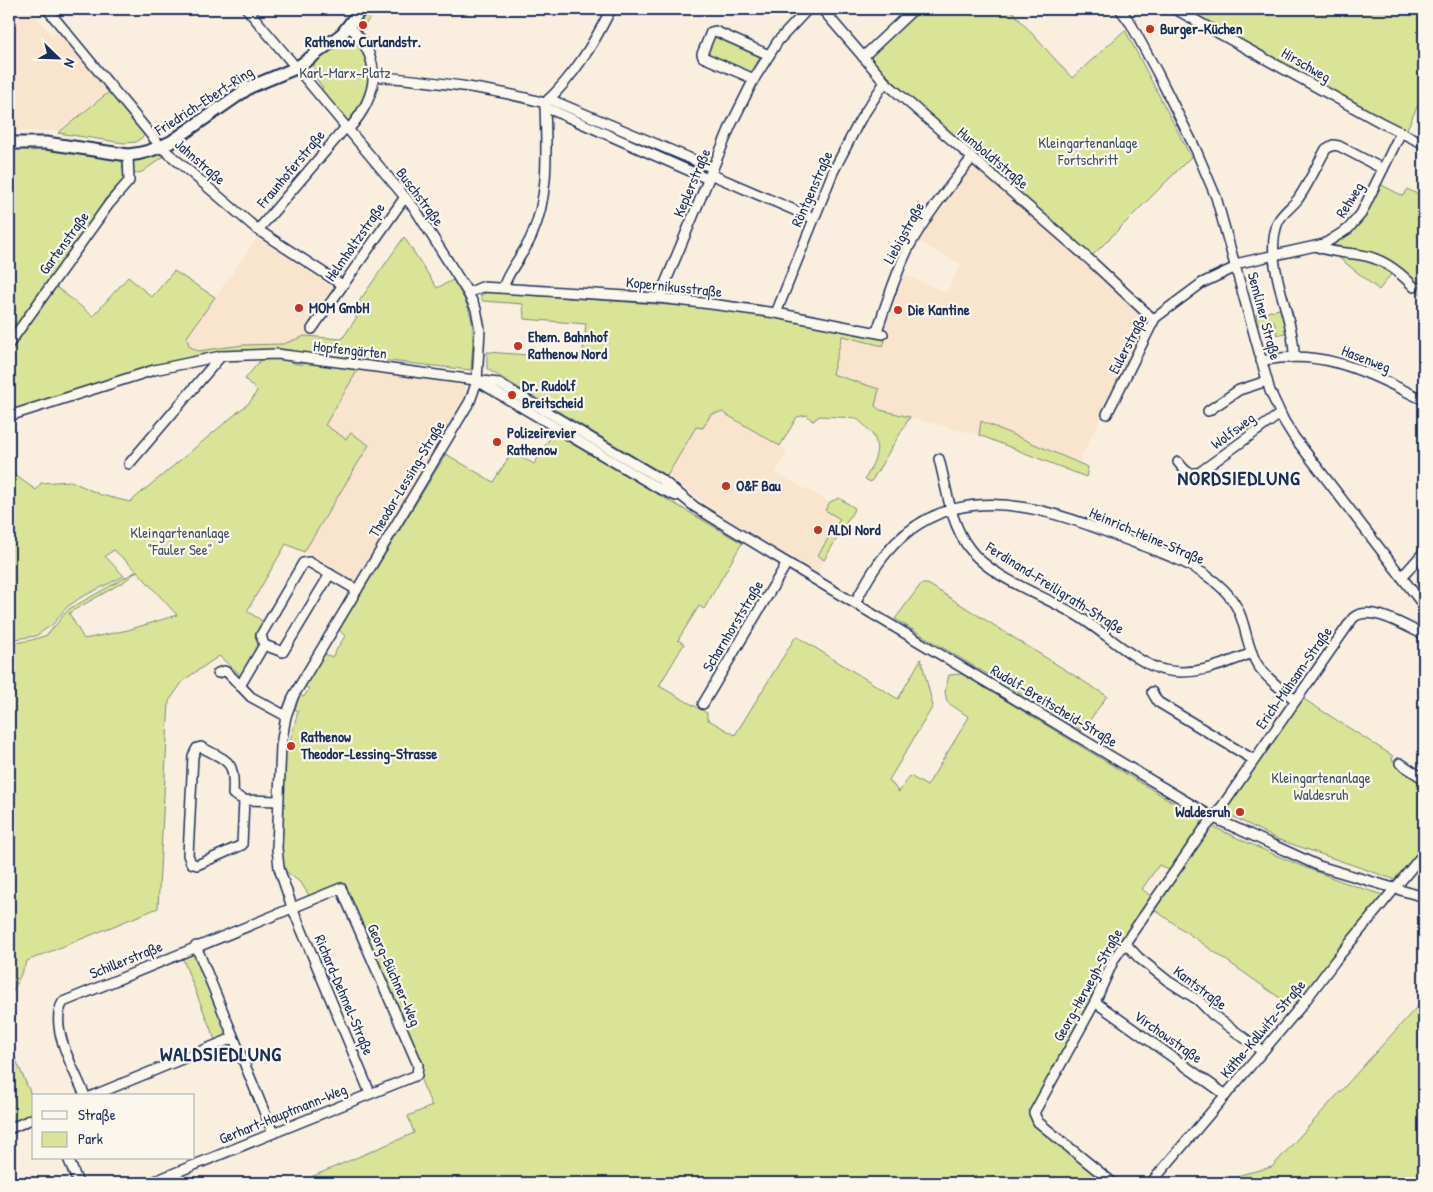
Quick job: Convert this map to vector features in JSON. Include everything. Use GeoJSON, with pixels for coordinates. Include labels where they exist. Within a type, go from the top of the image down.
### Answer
{"type":"FeatureCollection","features":[{"type":"Feature","properties":{"kind":"main road","name":"Friedrich-Ebert-Ring"},"geometry":{"type":"LineString","coordinates":[[9,143],[46,143],[128,155],[143,153],[161,147],[250,87],[296,68],[349,26],[361,9]]}},
{"type":"Feature","properties":{"kind":"street","name":"Jahnstraße"},"geometry":{"type":"LineString","coordinates":[[47,9],[161,147],[258,230],[341,284]]}},
{"type":"Feature","properties":{"kind":"street","name":"Buschstraße"},"geometry":{"type":"LineString","coordinates":[[247,9],[405,197],[468,292],[479,321],[477,381]]}},
{"type":"Feature","properties":{"kind":"street"},"geometry":{"type":"LineString","coordinates":[[503,288],[507,272],[529,242],[542,207],[546,154],[546,103],[567,82],[588,53],[611,9]]}},
{"type":"Feature","properties":{"kind":"street","name":"Keplerstraße"},"geometry":{"type":"LineString","coordinates":[[659,298],[710,174],[754,79],[768,55],[784,34],[808,9]]}},
{"type":"Feature","properties":{"kind":"street","name":"Humboldtstraße"},"geometry":{"type":"LineString","coordinates":[[822,9],[885,82],[1091,261],[1154,320]]}},
{"type":"Feature","properties":{"kind":"street"},"geometry":{"type":"LineString","coordinates":[[863,57],[914,9]]}},
{"type":"Feature","properties":{"kind":"street","name":"Semliner Straße"},"geometry":{"type":"LineString","coordinates":[[1120,9],[1138,37],[1196,150],[1216,197],[1261,361],[1280,414],[1294,437],[1424,606]]}},
{"type":"Feature","properties":{"kind":"street","name":"Hirschweg"},"geometry":{"type":"LineString","coordinates":[[1175,9],[1380,122],[1424,144]]}},
{"type":"Feature","properties":{"kind":"street"},"geometry":{"type":"LineString","coordinates":[[347,128],[366,106],[374,76],[369,52],[363,41],[349,26]]}},
{"type":"Feature","properties":{"kind":"street"},"geometry":{"type":"LineString","coordinates":[[754,79],[703,57],[702,54],[711,32],[715,31],[768,55]]}},
{"type":"Feature","properties":{"kind":"street"},"geometry":{"type":"LineString","coordinates":[[374,76],[445,83],[515,95],[546,103],[813,218]]}},
{"type":"Feature","properties":{"kind":"street","name":"Röntgenstraße"},"geometry":{"type":"LineString","coordinates":[[776,313],[813,218],[860,120],[885,82]]}},
{"type":"Feature","properties":{"kind":"street","name":"Fraunhoferstraße"},"geometry":{"type":"LineString","coordinates":[[258,230],[347,128]]}},
{"type":"Feature","properties":{"kind":"street","name":"Rehweg"},"geometry":{"type":"LineString","coordinates":[[1236,266],[1330,241],[1354,223],[1401,132]]}},
{"type":"Feature","properties":{"kind":"street"},"geometry":{"type":"LineString","coordinates":[[1294,356],[1294,341],[1272,255],[1279,219],[1298,199],[1326,149],[1333,145],[1339,146],[1383,169]]}},
{"type":"Feature","properties":{"kind":"street","name":"Gartenstraße"},"geometry":{"type":"LineString","coordinates":[[9,344],[109,204],[129,181],[128,155]]}},
{"type":"Feature","properties":{"kind":"street","name":"Liebigstraße"},"geometry":{"type":"LineString","coordinates":[[880,332],[896,275],[911,245],[938,201],[972,158]]}},
{"type":"Feature","properties":{"kind":"street","name":"Helmholtzstraße"},"geometry":{"type":"LineString","coordinates":[[312,329],[341,284],[405,197]]}},
{"type":"Feature","properties":{"kind":"street"},"geometry":{"type":"LineString","coordinates":[[1315,246],[1337,254],[1359,254],[1374,258],[1398,272],[1414,287]]}},
{"type":"Feature","properties":{"kind":"street","name":"Eulerstraße"},"geometry":{"type":"LineString","coordinates":[[1107,414],[1154,320],[1202,283],[1236,266]]}},
{"type":"Feature","properties":{"kind":"street","name":"Kopernikusstraße"},"geometry":{"type":"LineString","coordinates":[[468,292],[482,287],[659,298],[776,313],[880,332]]}},
{"type":"Feature","properties":{"kind":"street","name":"Hopfengärten"},"geometry":{"type":"LineString","coordinates":[[9,416],[154,370],[221,356],[277,354],[353,365],[374,365],[477,381]]}},
{"type":"Feature","properties":{"kind":"street"},"geometry":{"type":"LineString","coordinates":[[129,464],[159,435],[221,356]]}},
{"type":"Feature","properties":{"kind":"street","name":"Hasenweg"},"geometry":{"type":"LineString","coordinates":[[1261,361],[1294,356],[1350,365],[1424,400]]}},
{"type":"Feature","properties":{"kind":"street","name":"Rudolf-Breitscheid-Straße"},"geometry":{"type":"LineString","coordinates":[[477,381],[498,383],[662,480],[687,501],[787,563],[1214,818],[1319,866],[1393,890],[1424,897]]}},
{"type":"Feature","properties":{"kind":"street","name":"Theodor-Lessing-Straße"},"geometry":{"type":"LineString","coordinates":[[292,907],[279,868],[278,802],[281,745],[286,716],[294,695],[470,402],[477,381]]}},
{"type":"Feature","properties":{"kind":"street"},"geometry":{"type":"LineString","coordinates":[[1208,411],[1239,390],[1267,381]]}},
{"type":"Feature","properties":{"kind":"street","name":"Wolfsweg"},"geometry":{"type":"LineString","coordinates":[[1178,462],[1185,471],[1191,474],[1200,472],[1280,414]]}},
{"type":"Feature","properties":{"kind":"street"},"geometry":{"type":"LineString","coordinates":[[939,459],[952,510]]}},
{"type":"Feature","properties":{"kind":"street","name":"Heinrich-Heine-Straße"},"geometry":{"type":"LineString","coordinates":[[855,603],[878,564],[893,546],[919,525],[952,510],[980,504],[1000,503],[1043,511],[1109,533],[1178,561],[1210,577],[1232,598],[1244,620],[1252,653],[1257,663],[1269,679],[1296,700]]}},
{"type":"Feature","properties":{"kind":"street","name":"Ferdinand-Freiligrath-Straße"},"geometry":{"type":"LineString","coordinates":[[952,510],[959,533],[965,543],[989,568],[1081,618],[1154,667],[1180,672],[1196,671],[1252,653]]}},
{"type":"Feature","properties":{"kind":"street"},"geometry":{"type":"LineString","coordinates":[[1402,577],[1424,552]]}},
{"type":"Feature","properties":{"kind":"street"},"geometry":{"type":"LineString","coordinates":[[240,686],[264,645],[261,635],[303,564],[309,562],[357,590]]}},
{"type":"Feature","properties":{"kind":"street","name":"Scharnhorststraße"},"geometry":{"type":"LineString","coordinates":[[703,704],[787,563]]}},
{"type":"Feature","properties":{"kind":"street"},"geometry":{"type":"LineString","coordinates":[[264,645],[283,652],[330,574]]}},
{"type":"Feature","properties":{"kind":"street","name":"Erich-Mühsam-Straße"},"geometry":{"type":"LineString","coordinates":[[1214,818],[1357,614],[1371,613],[1382,616],[1424,635]]}},
{"type":"Feature","properties":{"kind":"street"},"geometry":{"type":"LineString","coordinates":[[218,673],[227,672],[251,697],[286,716]]}},
{"type":"Feature","properties":{"kind":"street"},"geometry":{"type":"LineString","coordinates":[[1152,692],[1158,702],[1254,760]]}},
{"type":"Feature","properties":{"kind":"street"},"geometry":{"type":"LineString","coordinates":[[244,800],[242,845],[197,865],[191,863],[188,855],[193,756],[197,748],[201,746],[232,766],[234,771],[233,794],[244,800],[278,802]]}},
{"type":"Feature","properties":{"kind":"street"},"geometry":{"type":"LineString","coordinates":[[1400,763],[1424,778]]}},
{"type":"Feature","properties":{"kind":"street","name":"Georg-Herwegh-Straße"},"geometry":{"type":"LineString","coordinates":[[1113,1183],[1038,1122],[1034,1113],[1036,1106],[1095,1002],[1114,959],[1148,907],[1214,818]]}},
{"type":"Feature","properties":{"kind":"street","name":"Käthe-Kollwitz-Straße"},"geometry":{"type":"LineString","coordinates":[[1151,1183],[1302,1005],[1424,853]]}},
{"type":"Feature","properties":{"kind":"street","name":"Georg-Büchner-Weg"},"geometry":{"type":"LineString","coordinates":[[292,907],[341,888],[418,1065],[417,1075],[370,1093]]}},
{"type":"Feature","properties":{"kind":"street","name":"Schillerstraße"},"geometry":{"type":"LineString","coordinates":[[84,1094],[59,1033],[58,1010],[63,1002],[292,907]]}},
{"type":"Feature","properties":{"kind":"street","name":"Richard-Dehmel-Straße"},"geometry":{"type":"LineString","coordinates":[[292,907],[370,1093]]}},
{"type":"Feature","properties":{"kind":"street","name":"Kantstraße"},"geometry":{"type":"LineString","coordinates":[[1126,943],[1139,958],[1168,981],[1198,1000],[1213,1015],[1262,1051]]}},
{"type":"Feature","properties":{"kind":"street"},"geometry":{"type":"LineString","coordinates":[[196,946],[273,1133]]}},
{"type":"Feature","properties":{"kind":"street","name":"Virchowstraße"},"geometry":{"type":"LineString","coordinates":[[1095,1002],[1226,1095]]}},
{"type":"Feature","properties":{"kind":"street"},"geometry":{"type":"LineString","coordinates":[[97,1094],[233,1038]]}},
{"type":"Feature","properties":{"kind":"street","name":"Gerhart-Hauptmann-Weg"},"geometry":{"type":"LineString","coordinates":[[150,1183],[370,1093]]}},
{"type":"Feature","properties":{"kind":"street"},"geometry":{"type":"LineString","coordinates":[[9,1129],[32,1119]]}},
{"type":"Feature","properties":{"kind":"street"},"geometry":{"type":"LineString","coordinates":[[69,1160],[78,1183]]}},
{"type":"Feature","properties":{"kind":"shaded area"},"geometry":{"type":"Polygon","coordinates":[[[9,9],[30,9],[52,36],[58,32],[108,91],[58,131],[9,131],[9,9]]]}},
{"type":"Feature","properties":{"kind":"shaded area"},"geometry":{"type":"Polygon","coordinates":[[[977,165],[1149,319],[1149,323],[1079,462],[982,421],[979,435],[880,410],[832,375],[842,336],[883,346],[879,337],[901,273],[946,293],[961,264],[917,241],[933,214],[969,167],[977,165]]]}},
{"type":"Feature","properties":{"kind":"shaded area"},"geometry":{"type":"Polygon","coordinates":[[[257,238],[336,289],[305,336],[283,344],[243,345],[198,351],[189,347],[187,337],[257,238]]]}},
{"type":"Feature","properties":{"kind":"shaded area"},"geometry":{"type":"Polygon","coordinates":[[[359,368],[466,386],[465,401],[357,583],[304,552],[369,445],[350,433],[347,439],[325,425],[359,368]]]}},
{"type":"Feature","properties":{"kind":"shaded area"},"geometry":{"type":"Polygon","coordinates":[[[722,412],[788,451],[776,473],[830,502],[826,510],[840,519],[819,555],[824,560],[817,573],[721,515],[668,476],[696,427],[711,414],[722,412]]]}},
{"type":"Feature","properties":{"kind":"green space"},"geometry":{"type":"Polygon","coordinates":[[[368,9],[377,9],[360,31],[357,27],[368,9]]]}},
{"type":"Feature","properties":{"kind":"green space","name":"Kleingartenanlage Fortschritt"},"geometry":{"type":"Polygon","coordinates":[[[918,9],[1010,9],[1072,78],[1125,30],[1191,157],[1092,256],[907,95],[871,59],[870,56],[918,9]]]}},
{"type":"Feature","properties":{"kind":"green space"},"geometry":{"type":"Polygon","coordinates":[[[1181,9],[1424,9],[1424,92],[1406,131],[1349,102],[1210,23],[1181,9]]]}},
{"type":"Feature","properties":{"kind":"green space","name":"Karl-Marx-Platz"},"geometry":{"type":"Polygon","coordinates":[[[351,34],[368,54],[371,87],[353,121],[348,122],[320,91],[323,88],[313,74],[314,62],[351,34]]]}},
{"type":"Feature","properties":{"kind":"green space"},"geometry":{"type":"Polygon","coordinates":[[[715,35],[761,56],[750,74],[706,54],[715,35]]]}},
{"type":"Feature","properties":{"kind":"green space"},"geometry":{"type":"Polygon","coordinates":[[[109,92],[145,135],[136,142],[124,143],[58,133],[109,92]]]}},
{"type":"Feature","properties":{"kind":"green space"},"geometry":{"type":"Polygon","coordinates":[[[624,134],[691,163],[690,167],[623,138],[624,134]]]}},
{"type":"Feature","properties":{"kind":"green space"},"geometry":{"type":"Polygon","coordinates":[[[33,147],[122,159],[124,179],[105,199],[9,337],[9,148],[33,147]]]}},
{"type":"Feature","properties":{"kind":"green space"},"geometry":{"type":"Polygon","coordinates":[[[162,153],[163,157],[142,172],[133,174],[132,160],[162,153]]]}},
{"type":"Feature","properties":{"kind":"green space"},"geometry":{"type":"Polygon","coordinates":[[[1380,184],[1403,196],[1407,189],[1424,197],[1424,296],[1392,273],[1379,290],[1327,248],[1347,234],[1360,220],[1380,184]]]}},
{"type":"Feature","properties":{"kind":"green space"},"geometry":{"type":"Polygon","coordinates":[[[404,237],[437,288],[453,280],[461,293],[472,323],[471,370],[371,359],[356,363],[224,353],[9,414],[9,352],[55,286],[93,316],[128,277],[152,297],[174,271],[215,297],[187,337],[189,346],[198,351],[243,345],[283,344],[305,336],[342,339],[357,317],[351,313],[404,237]]]}},
{"type":"Feature","properties":{"kind":"green space"},"geometry":{"type":"Polygon","coordinates":[[[487,292],[710,308],[773,317],[879,337],[885,340],[883,346],[842,336],[832,374],[879,389],[875,406],[880,410],[910,417],[871,482],[865,479],[874,460],[877,446],[871,433],[856,418],[820,416],[812,421],[807,415],[797,417],[780,446],[722,412],[711,414],[703,428],[696,427],[667,476],[487,369],[487,352],[582,359],[586,324],[524,319],[523,304],[483,301],[480,296],[487,292]]]}},
{"type":"Feature","properties":{"kind":"green space"},"geometry":{"type":"Polygon","coordinates":[[[1283,308],[1289,332],[1277,335],[1274,321],[1258,325],[1256,315],[1283,308]]]}},
{"type":"Feature","properties":{"kind":"green space","name":"Kleingartenanlage \"Fauler See\""},"geometry":{"type":"Polygon","coordinates":[[[264,356],[281,357],[297,364],[308,362],[354,369],[359,368],[325,425],[346,439],[351,433],[369,445],[304,552],[286,544],[247,611],[264,622],[255,636],[260,647],[243,677],[219,656],[184,680],[169,701],[158,908],[27,961],[9,1000],[9,644],[47,635],[69,609],[137,571],[114,550],[105,556],[124,576],[80,598],[67,607],[53,624],[36,636],[9,640],[9,471],[36,490],[41,483],[71,481],[101,495],[130,502],[250,402],[257,391],[245,379],[264,356]],[[137,571],[125,581],[69,613],[84,639],[128,630],[177,615],[137,571]]]}},
{"type":"Feature","properties":{"kind":"green space"},"geometry":{"type":"Polygon","coordinates":[[[981,421],[1088,467],[1086,477],[979,435],[981,421]]]}},
{"type":"Feature","properties":{"kind":"green space"},"geometry":{"type":"Polygon","coordinates":[[[553,433],[742,543],[704,609],[699,606],[678,640],[684,644],[659,686],[707,713],[707,719],[735,735],[796,636],[898,699],[921,659],[933,706],[889,780],[899,792],[910,776],[927,786],[969,717],[947,702],[945,692],[949,675],[962,674],[1202,820],[1189,847],[1179,860],[1169,870],[1159,865],[1142,889],[1152,897],[1092,1001],[1031,1116],[1110,1183],[297,1183],[414,1133],[408,1116],[432,1106],[420,1078],[422,1065],[344,887],[310,897],[301,883],[283,869],[281,850],[285,742],[290,742],[298,711],[293,708],[300,695],[304,697],[309,689],[304,686],[323,653],[332,657],[345,636],[339,630],[446,454],[493,482],[511,454],[514,453],[534,464],[553,433]]]}},
{"type":"Feature","properties":{"kind":"green space"},"geometry":{"type":"Polygon","coordinates":[[[839,498],[855,508],[824,560],[818,555],[840,519],[825,510],[830,502],[839,498]]]}},
{"type":"Feature","properties":{"kind":"green space"},"geometry":{"type":"Polygon","coordinates":[[[921,584],[928,584],[1107,696],[1082,731],[895,619],[921,584]]]}},
{"type":"Feature","properties":{"kind":"green space","name":"Kleingartenanlage Waldesruh"},"geometry":{"type":"Polygon","coordinates":[[[1302,698],[1393,756],[1392,760],[1424,780],[1424,846],[1396,880],[1277,839],[1228,814],[1225,808],[1302,698]]]}},
{"type":"Feature","properties":{"kind":"green space","name":"Kleingartenanlage Waldesruh"},"geometry":{"type":"Polygon","coordinates":[[[1212,826],[1296,864],[1383,895],[1294,1008],[1152,908],[1207,830],[1212,826]]]}},
{"type":"Feature","properties":{"kind":"green space"},"geometry":{"type":"Polygon","coordinates":[[[195,952],[228,1035],[215,1040],[182,957],[195,952]]]}},
{"type":"Feature","properties":{"kind":"green space"},"geometry":{"type":"Polygon","coordinates":[[[1424,999],[1424,1183],[1231,1183],[1240,1175],[1272,1167],[1424,999]]]}},
{"type":"Feature","properties":{"kind":"green space"},"geometry":{"type":"Polygon","coordinates":[[[9,1044],[32,1096],[32,1116],[9,1126],[9,1044]]]}},
{"type":"Feature","properties":{"kind":"place","name":"Rathenow Curlandstr."},"geometry":{"type":"Point","coordinates":[363,25]}},
{"type":"Feature","properties":{"kind":"place","name":"Burger-Küchen"},"geometry":{"type":"Point","coordinates":[1150,29]}},
{"type":"Feature","properties":{"kind":"place","name":"MOM GmbH"},"geometry":{"type":"Point","coordinates":[299,308]}},
{"type":"Feature","properties":{"kind":"place","name":"Die Kantine"},"geometry":{"type":"Point","coordinates":[898,310]}},
{"type":"Feature","properties":{"kind":"place","name":"Ehem. Bahnhof Rathenow Nord"},"geometry":{"type":"Point","coordinates":[518,346]}},
{"type":"Feature","properties":{"kind":"place","name":"Dr. Rudolf Breitscheid"},"geometry":{"type":"Point","coordinates":[512,395]}},
{"type":"Feature","properties":{"kind":"place","name":"Polizeirevier Rathenow"},"geometry":{"type":"Point","coordinates":[497,442]}},
{"type":"Feature","properties":{"kind":"place","name":"O&F Bau"},"geometry":{"type":"Point","coordinates":[726,486]}},
{"type":"Feature","properties":{"kind":"place","name":"ALDI Nord"},"geometry":{"type":"Point","coordinates":[818,530]}},
{"type":"Feature","properties":{"kind":"place","name":"Rathenow Theodor-Lessing-Strasse"},"geometry":{"type":"Point","coordinates":[291,746]}},
{"type":"Feature","properties":{"kind":"place","name":"Waldesruh"},"geometry":{"type":"Point","coordinates":[1240,812]}},
{"type":"Feature","properties":{"kind":"district","name":"NORDSIEDLUNG"},"geometry":{"type":"Point","coordinates":[1239,478]}},
{"type":"Feature","properties":{"kind":"district","name":"WALDSIEDLUNG"},"geometry":{"type":"Point","coordinates":[221,1054]}}]}
